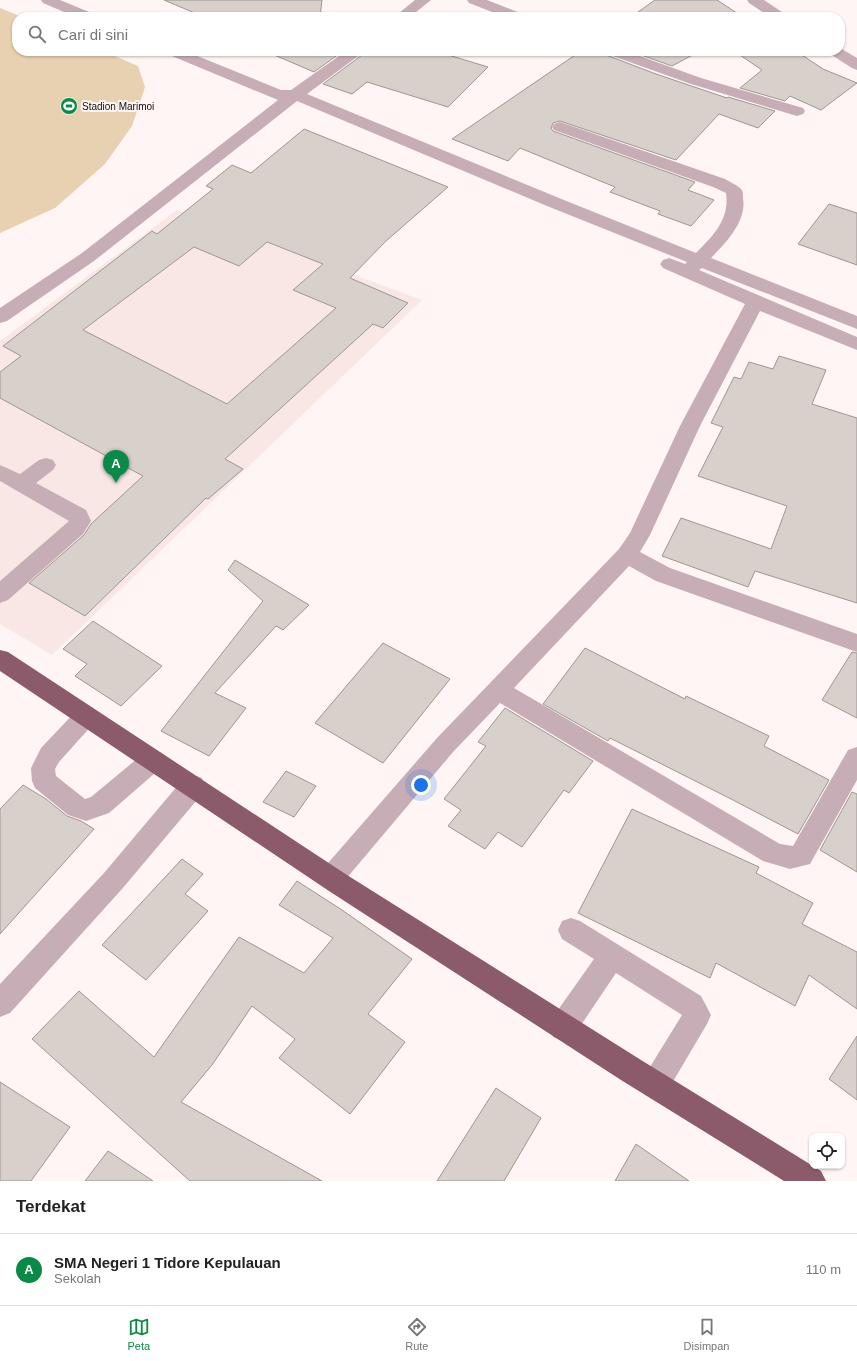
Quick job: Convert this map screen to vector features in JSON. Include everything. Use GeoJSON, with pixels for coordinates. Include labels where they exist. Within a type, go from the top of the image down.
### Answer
{"type":"FeatureCollection","features":[{"type":"Feature","properties":{"kind":"highway"},"geometry":{"type":"LineString","coordinates":[[0,659],[332,878],[655,1085],[812,1181]]}},
{"type":"Feature","properties":{"kind":"street"},"geometry":{"type":"LineString","coordinates":[[48,0],[77,12]]}},
{"type":"Feature","properties":{"kind":"street"},"geometry":{"type":"LineString","coordinates":[[408,12],[424,0]]}},
{"type":"Feature","properties":{"kind":"street"},"geometry":{"type":"LineString","coordinates":[[474,0],[505,12]]}},
{"type":"Feature","properties":{"kind":"street"},"geometry":{"type":"LineString","coordinates":[[754,0],[772,12]]}},
{"type":"Feature","properties":{"kind":"street"},"geometry":{"type":"LineString","coordinates":[[184,56],[286,99],[538,212],[857,323]]}},
{"type":"Feature","properties":{"kind":"street"},"geometry":{"type":"LineString","coordinates":[[0,317],[88,257],[286,99],[349,56]]}},
{"type":"Feature","properties":{"kind":"street"},"geometry":{"type":"LineString","coordinates":[[626,56],[696,81],[797,111]]}},
{"type":"Feature","properties":{"kind":"street"},"geometry":{"type":"LineString","coordinates":[[843,56],[857,65]]}},
{"type":"Feature","properties":{"kind":"street"},"geometry":{"type":"LineString","coordinates":[[560,127],[719,183],[734,191],[736,199],[735,212],[723,234],[694,266]]}},
{"type":"Feature","properties":{"kind":"street"},"geometry":{"type":"LineString","coordinates":[[694,266],[754,302],[857,344]]}},
{"type":"Feature","properties":{"kind":"street"},"geometry":{"type":"LineString","coordinates":[[332,878],[445,745],[626,555],[639,535],[690,426],[754,302]]}},
{"type":"Feature","properties":{"kind":"street"},"geometry":{"type":"LineString","coordinates":[[21,483],[46,465]]}},
{"type":"Feature","properties":{"kind":"street"},"geometry":{"type":"LineString","coordinates":[[0,472],[79,516],[80,521],[76,528],[0,594]]}},
{"type":"Feature","properties":{"kind":"street"},"geometry":{"type":"LineString","coordinates":[[626,555],[664,575],[679,579],[857,643]]}},
{"type":"Feature","properties":{"kind":"street"},"geometry":{"type":"LineString","coordinates":[[497,690],[772,853],[784,858],[793,859],[801,856],[857,757]]}},
{"type":"Feature","properties":{"kind":"street"},"geometry":{"type":"LineString","coordinates":[[86,716],[50,755],[43,768],[44,781],[77,807],[86,810],[100,805],[153,760]]}},
{"type":"Feature","properties":{"kind":"street"},"geometry":{"type":"LineString","coordinates":[[0,1004],[113,881],[192,786]]}},
{"type":"Feature","properties":{"kind":"street"},"geometry":{"type":"LineString","coordinates":[[571,930],[691,1004],[697,1015],[655,1085]]}},
{"type":"Feature","properties":{"kind":"street"},"geometry":{"type":"LineString","coordinates":[[563,1026],[612,956]]}},
{"type":"Feature","properties":{"kind":"shaded area","name":"Stadion Marimoi"},"geometry":{"type":"Polygon","coordinates":[[[0,8],[12,13],[12,56],[115,56],[138,66],[145,87],[132,126],[105,164],[55,208],[0,233],[0,8]]]}},
{"type":"Feature","properties":{"kind":"shaded area"},"geometry":{"type":"Polygon","coordinates":[[[177,210],[422,300],[52,655],[0,624],[0,341],[177,210]]]}},
{"type":"Feature","properties":{"kind":"building"},"geometry":{"type":"Polygon","coordinates":[[[164,0],[322,0],[321,12],[192,12],[164,0]]]}},
{"type":"Feature","properties":{"kind":"building"},"geometry":{"type":"Polygon","coordinates":[[[655,0],[717,0],[735,12],[638,12],[655,0]]]}},
{"type":"Feature","properties":{"kind":"building"},"geometry":{"type":"Polygon","coordinates":[[[277,56],[336,56],[314,72],[277,56]]]}},
{"type":"Feature","properties":{"kind":"building"},"geometry":{"type":"Polygon","coordinates":[[[361,56],[452,56],[488,67],[448,107],[367,82],[352,94],[323,84],[361,56]]]}},
{"type":"Feature","properties":{"kind":"building"},"geometry":{"type":"Polygon","coordinates":[[[574,56],[609,56],[727,98],[728,97],[775,111],[758,128],[719,114],[676,160],[560,121],[553,123],[551,128],[553,131],[695,182],[688,190],[714,200],[691,226],[658,214],[660,211],[610,192],[615,187],[520,148],[508,161],[452,139],[574,56]]]}},
{"type":"Feature","properties":{"kind":"building"},"geometry":{"type":"Polygon","coordinates":[[[644,56],[691,56],[672,66],[644,56]]]}},
{"type":"Feature","properties":{"kind":"building"},"geometry":{"type":"Polygon","coordinates":[[[741,56],[804,56],[823,69],[857,83],[821,110],[790,96],[785,101],[740,88],[762,70],[741,56]]]}},
{"type":"Feature","properties":{"kind":"building"},"geometry":{"type":"Polygon","coordinates":[[[304,129],[448,187],[386,241],[350,278],[408,303],[383,328],[373,324],[225,459],[243,469],[208,499],[206,498],[85,616],[29,583],[84,535],[91,524],[143,476],[0,398],[0,372],[21,356],[3,346],[152,231],[157,234],[213,189],[206,186],[232,165],[251,173],[304,129]],[[267,242],[239,266],[194,247],[83,330],[227,404],[336,308],[293,290],[323,264],[267,242]]]}},
{"type":"Feature","properties":{"kind":"building"},"geometry":{"type":"Polygon","coordinates":[[[829,204],[857,213],[857,265],[798,244],[829,204]]]}},
{"type":"Feature","properties":{"kind":"building"},"geometry":{"type":"Polygon","coordinates":[[[779,356],[826,370],[812,404],[857,418],[857,603],[755,571],[748,587],[662,556],[681,518],[771,549],[787,506],[698,476],[723,427],[711,423],[734,377],[741,379],[749,362],[773,369],[779,356]]]}},
{"type":"Feature","properties":{"kind":"building"},"geometry":{"type":"Polygon","coordinates":[[[235,560],[309,605],[283,630],[276,626],[215,693],[246,708],[209,756],[161,731],[263,601],[228,570],[235,560]]]}},
{"type":"Feature","properties":{"kind":"building"},"geometry":{"type":"Polygon","coordinates":[[[93,621],[162,666],[121,706],[75,676],[87,664],[63,649],[93,621]]]}},
{"type":"Feature","properties":{"kind":"building"},"geometry":{"type":"Polygon","coordinates":[[[383,643],[450,679],[383,763],[315,723],[383,643]]]}},
{"type":"Feature","properties":{"kind":"building"},"geometry":{"type":"Polygon","coordinates":[[[585,648],[685,699],[686,696],[769,736],[764,746],[829,780],[798,834],[610,738],[608,741],[543,704],[585,648]]]}},
{"type":"Feature","properties":{"kind":"building"},"geometry":{"type":"Polygon","coordinates":[[[852,652],[857,653],[857,718],[822,700],[852,652]]]}},
{"type":"Feature","properties":{"kind":"building"},"geometry":{"type":"Polygon","coordinates":[[[505,708],[593,761],[569,793],[564,790],[522,847],[498,832],[485,849],[448,826],[461,810],[444,799],[486,746],[478,742],[505,708]]]}},
{"type":"Feature","properties":{"kind":"building"},"geometry":{"type":"Polygon","coordinates":[[[286,771],[316,786],[294,817],[263,802],[286,771]]]}},
{"type":"Feature","properties":{"kind":"building"},"geometry":{"type":"Polygon","coordinates":[[[23,785],[46,799],[67,816],[81,821],[94,829],[0,934],[0,809],[23,785]]]}},
{"type":"Feature","properties":{"kind":"building"},"geometry":{"type":"Polygon","coordinates":[[[852,792],[857,794],[857,872],[820,850],[852,792]]]}},
{"type":"Feature","properties":{"kind":"building"},"geometry":{"type":"Polygon","coordinates":[[[632,809],[759,867],[756,873],[813,903],[802,924],[857,952],[857,1009],[809,975],[795,1006],[716,963],[710,978],[578,913],[632,809]]]}},
{"type":"Feature","properties":{"kind":"building"},"geometry":{"type":"Polygon","coordinates":[[[182,859],[203,874],[185,894],[208,911],[146,980],[102,945],[182,859]]]}},
{"type":"Feature","properties":{"kind":"building"},"geometry":{"type":"Polygon","coordinates":[[[297,881],[342,910],[412,959],[368,1014],[405,1042],[350,1114],[279,1058],[295,1039],[252,1006],[212,1065],[181,1102],[322,1181],[190,1181],[32,1039],[79,991],[154,1057],[239,937],[304,973],[333,938],[279,905],[297,881]]]}},
{"type":"Feature","properties":{"kind":"building"},"geometry":{"type":"Polygon","coordinates":[[[857,1036],[857,1100],[829,1079],[857,1036]]]}},
{"type":"Feature","properties":{"kind":"building"},"geometry":{"type":"Polygon","coordinates":[[[0,1082],[70,1127],[31,1181],[0,1181],[0,1082]]]}},
{"type":"Feature","properties":{"kind":"building"},"geometry":{"type":"Polygon","coordinates":[[[496,1088],[541,1118],[504,1181],[437,1181],[496,1088]]]}},
{"type":"Feature","properties":{"kind":"building"},"geometry":{"type":"Polygon","coordinates":[[[636,1144],[689,1181],[615,1181],[636,1144]]]}},
{"type":"Feature","properties":{"kind":"building"},"geometry":{"type":"Polygon","coordinates":[[[108,1151],[153,1181],[85,1181],[108,1151]]]}},
{"type":"Feature","properties":{"kind":"place","name":"Stadion Marimoi"},"geometry":{"type":"Point","coordinates":[69,106]}},
{"type":"Feature","properties":{"kind":"place","name":"SMA Negeri 1 Tidore Kepulauan"},"geometry":{"type":"Point","coordinates":[116,483]}}]}
